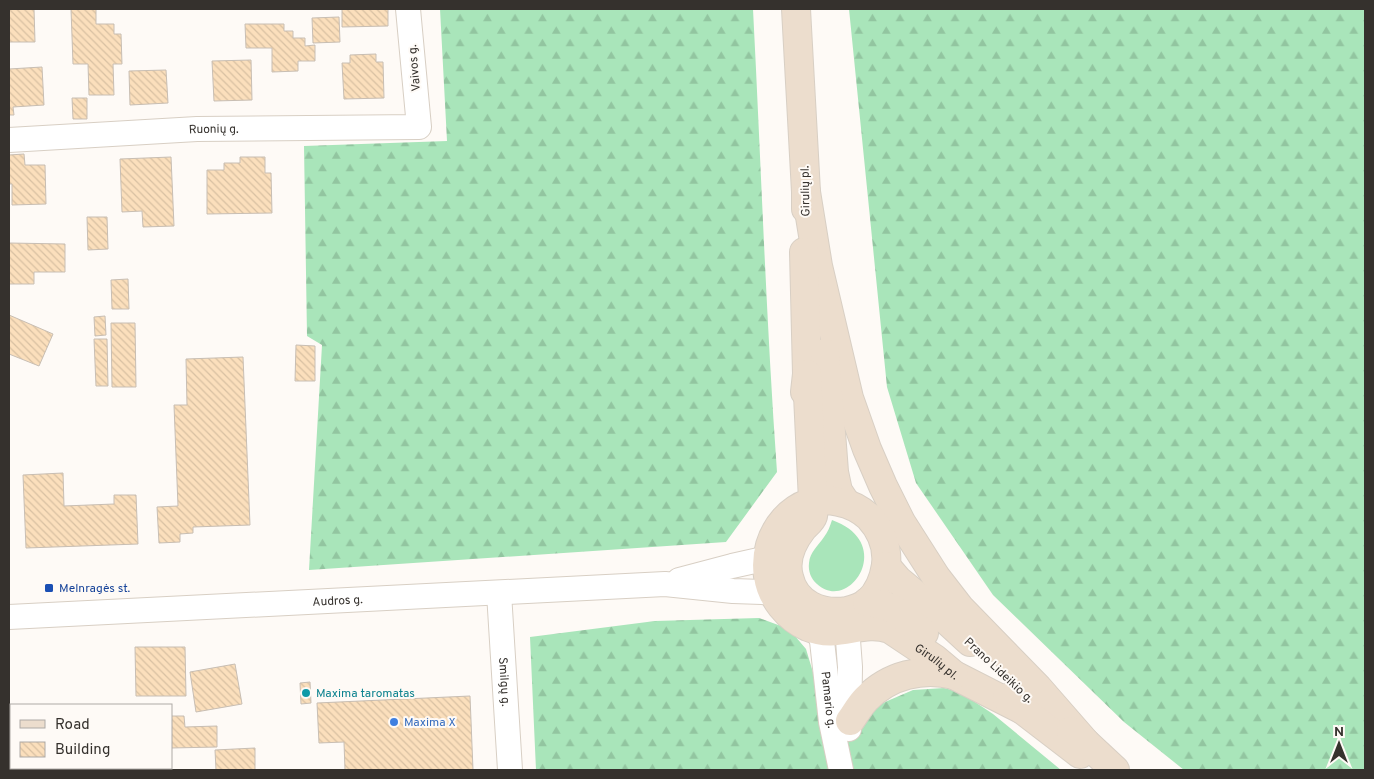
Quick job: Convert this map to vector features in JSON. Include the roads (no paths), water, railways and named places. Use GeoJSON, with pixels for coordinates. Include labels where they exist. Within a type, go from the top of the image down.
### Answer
{"type":"FeatureCollection","features":[{"type":"Feature","properties":{"kind":"main road","name":"Girulių pl."},"geometry":{"type":"LineString","coordinates":[[796,9],[806,192],[803,267],[807,374],[803,506],[813,516],[797,536],[790,550],[787,568],[792,586],[800,599],[812,607],[831,612],[857,614],[872,625],[890,629],[935,659],[954,675],[1021,709]]}},
{"type":"Feature","properties":{"kind":"main road"},"geometry":{"type":"LineString","coordinates":[[806,192],[818,266],[849,398],[867,449],[901,522],[936,577],[960,608],[1038,688],[1086,743]]}},
{"type":"Feature","properties":{"kind":"main road"},"geometry":{"type":"LineString","coordinates":[[818,266],[834,472],[838,490],[846,503]]}},
{"type":"Feature","properties":{"kind":"main road"},"geometry":{"type":"LineString","coordinates":[[803,506],[833,500],[846,503],[863,512],[880,532],[885,548],[886,566],[881,583],[857,614]]}},
{"type":"Feature","properties":{"kind":"main road","name":"Girulių pl."},"geometry":{"type":"LineString","coordinates":[[803,506],[778,528],[770,544],[768,576],[773,593],[780,605],[790,616],[817,629],[840,631],[857,614]]}},
{"type":"Feature","properties":{"kind":"main road","name":"Prano Lideikio g."},"geometry":{"type":"LineString","coordinates":[[886,566],[898,580],[945,619],[1029,699],[1086,743],[1115,770]]}},
{"type":"Feature","properties":{"kind":"main road","name":"Prano Lideikio g."},"geometry":{"type":"LineString","coordinates":[[857,614],[884,606],[901,615],[1078,753],[1106,770]]}},
{"type":"Feature","properties":{"kind":"main road"},"geometry":{"type":"LineString","coordinates":[[850,721],[867,698],[898,678],[932,671],[954,675]]}},
{"type":"Feature","properties":{"kind":"street","name":"Vaivos g."},"geometry":{"type":"LineString","coordinates":[[408,9],[419,127]]}},
{"type":"Feature","properties":{"kind":"street","name":"Ruonių g."},"geometry":{"type":"LineString","coordinates":[[9,140],[197,129],[419,127]]}},
{"type":"Feature","properties":{"kind":"street","name":"Audros g."},"geometry":{"type":"LineString","coordinates":[[665,584],[768,558]]}},
{"type":"Feature","properties":{"kind":"street","name":"Audros g."},"geometry":{"type":"LineString","coordinates":[[9,617],[665,584],[773,593]]}},
{"type":"Feature","properties":{"kind":"street","name":"Smilgų g."},"geometry":{"type":"LineString","coordinates":[[499,593],[510,770]]}},
{"type":"Feature","properties":{"kind":"street","name":"Pamario g."},"geometry":{"type":"LineString","coordinates":[[846,770],[850,721],[848,640],[857,614]]}},
{"type":"Feature","properties":{"kind":"street","name":"Pamario g."},"geometry":{"type":"LineString","coordinates":[[817,629],[822,641],[831,722],[841,770]]}},
{"type":"Feature","properties":{"kind":"place","name":"Melnragės st."},"geometry":{"type":"Point","coordinates":[49,588]}},
{"type":"Feature","properties":{"kind":"place","name":"Maxima taromatas"},"geometry":{"type":"Point","coordinates":[306,693]}},
{"type":"Feature","properties":{"kind":"place","name":"Maxima X"},"geometry":{"type":"Point","coordinates":[394,722]}}]}
